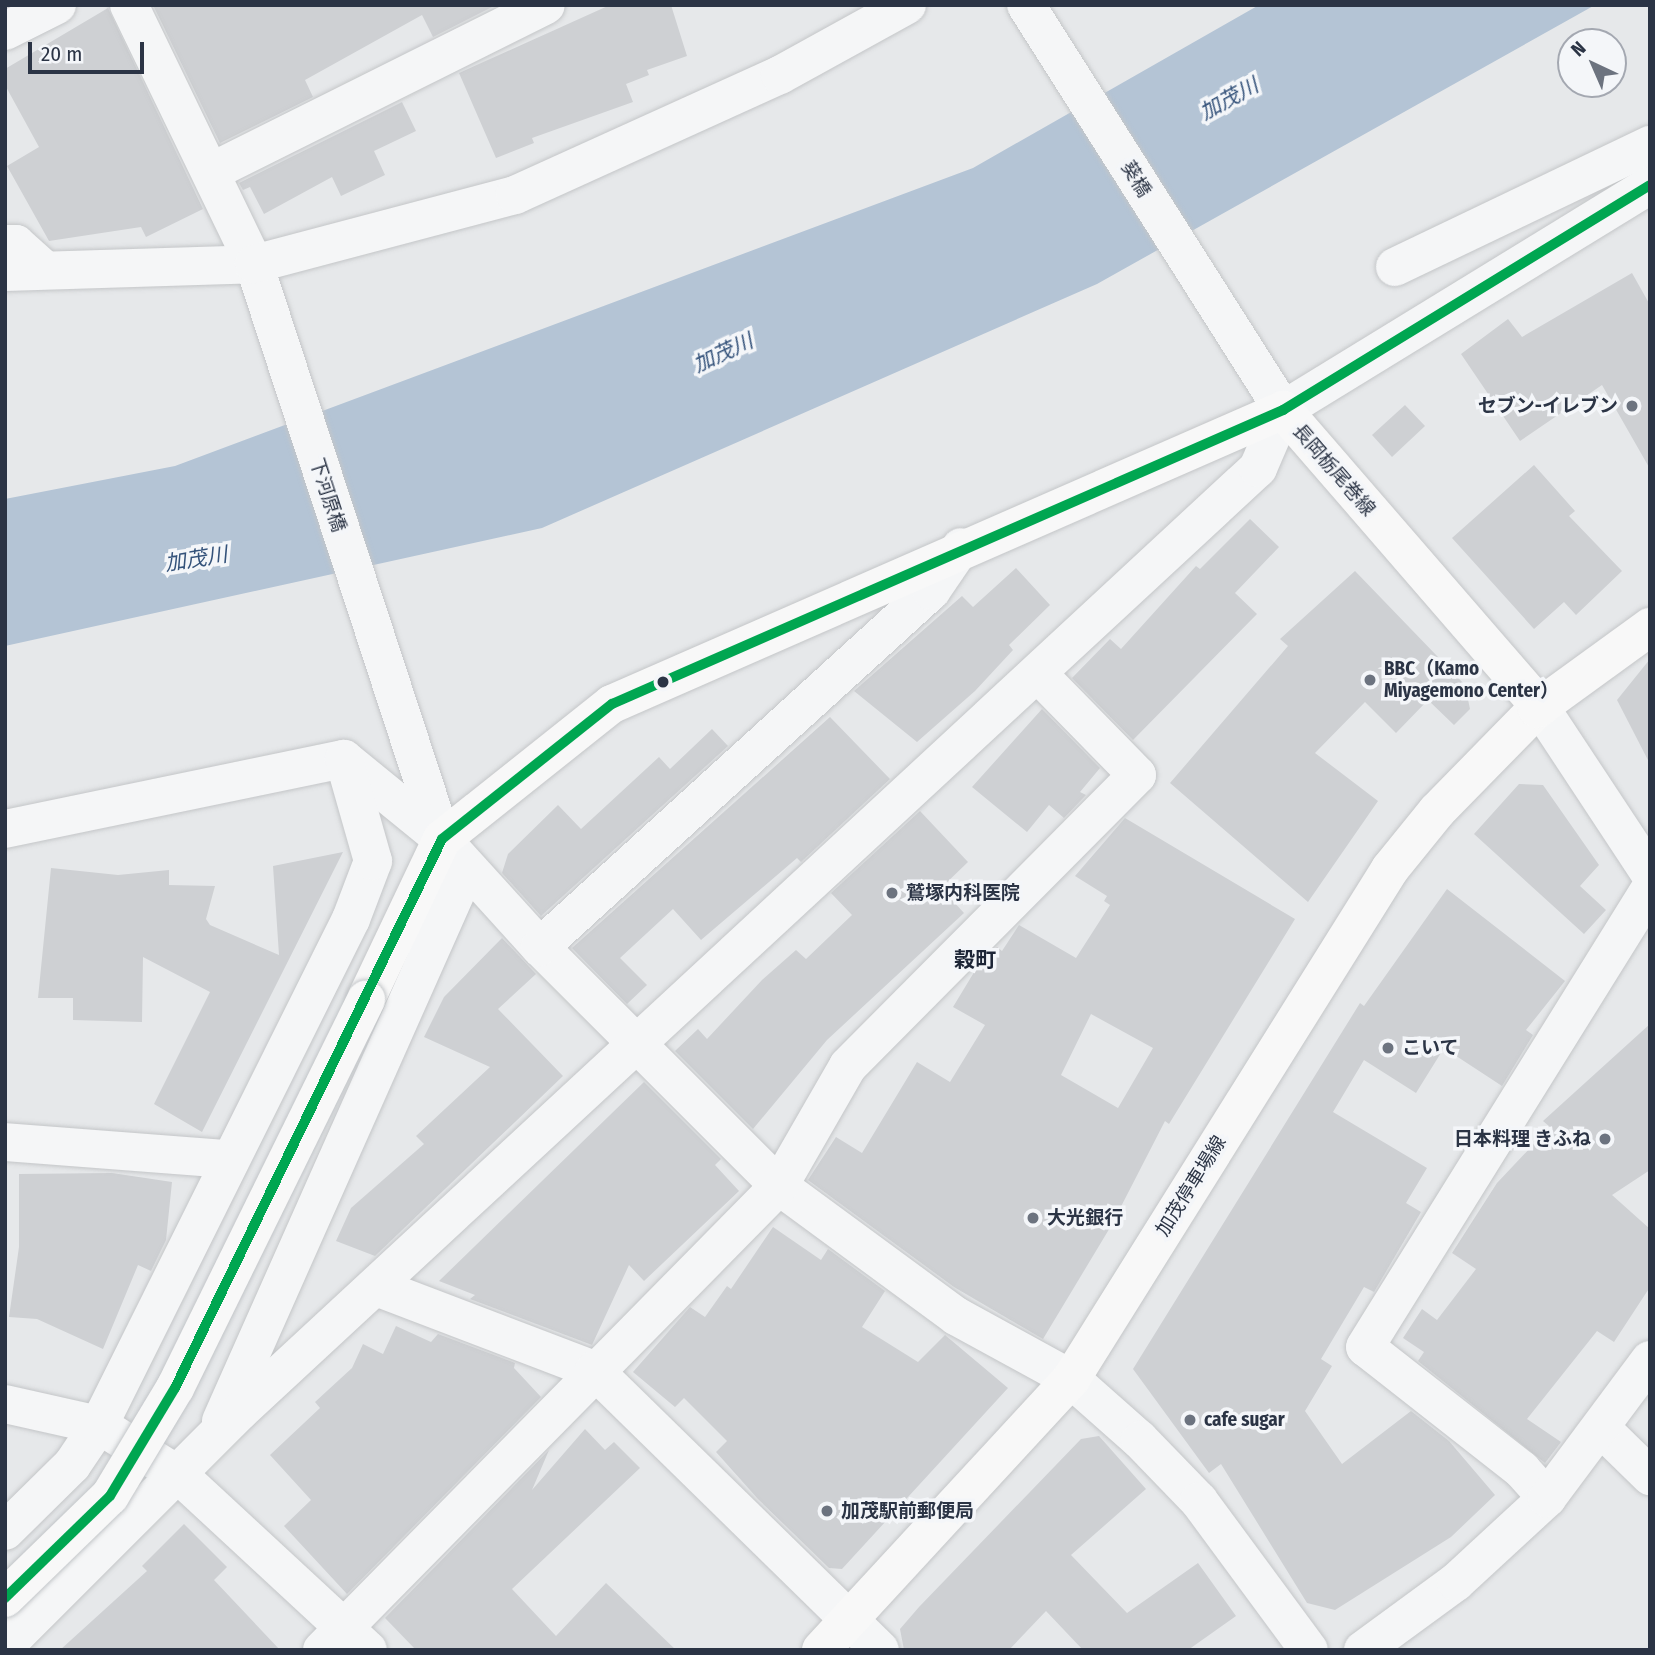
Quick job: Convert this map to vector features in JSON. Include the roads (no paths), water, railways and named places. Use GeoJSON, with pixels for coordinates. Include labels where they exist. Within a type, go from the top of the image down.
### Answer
{"type":"FeatureCollection","features":[{"type":"Feature","properties":{"kind":"main road","name":"長岡栃尾巻線"},"geometry":{"type":"LineString","coordinates":[[5,1598],[117,1485],[175,1388],[442,839],[612,704],[961,547],[1283,411],[1540,707]]}},
{"type":"Feature","properties":{"kind":"main road","name":"加茂停車場線"},"geometry":{"type":"LineString","coordinates":[[821,1650],[1071,1379],[1390,869],[1437,811],[1540,707],[1650,627]]}},
{"type":"Feature","properties":{"kind":"street"},"geometry":{"type":"LineString","coordinates":[[5,31],[57,5]]}},
{"type":"Feature","properties":{"kind":"street","name":"下河原橋"},"geometry":{"type":"LineString","coordinates":[[129,5],[254,264],[402,726],[442,839]]}},
{"type":"Feature","properties":{"kind":"street"},"geometry":{"type":"LineString","coordinates":[[211,172],[546,5]]}},
{"type":"Feature","properties":{"kind":"street"},"geometry":{"type":"LineString","coordinates":[[5,272],[254,264],[515,195],[780,75],[907,5]]}},
{"type":"Feature","properties":{"kind":"street","name":"葵橋"},"geometry":{"type":"LineString","coordinates":[[1026,5],[1283,411]]}},
{"type":"Feature","properties":{"kind":"street"},"geometry":{"type":"LineString","coordinates":[[1395,267],[1650,145]]}},
{"type":"Feature","properties":{"kind":"street"},"geometry":{"type":"LineString","coordinates":[[5,1646],[180,1476],[213,1438],[379,1288],[1258,468],[1283,411],[1650,185]]}},
{"type":"Feature","properties":{"kind":"street"},"geometry":{"type":"LineString","coordinates":[[5,244],[16,244],[45,270]]}},
{"type":"Feature","properties":{"kind":"street"},"geometry":{"type":"LineString","coordinates":[[540,947],[930,591],[961,547]]}},
{"type":"Feature","properties":{"kind":"street"},"geometry":{"type":"LineString","coordinates":[[5,1405],[99,1425],[180,1476],[344,1642],[594,1370],[779,1186],[848,1066],[1137,775],[1038,674]]}},
{"type":"Feature","properties":{"kind":"street"},"geometry":{"type":"LineString","coordinates":[[1540,707],[1650,874]]}},
{"type":"Feature","properties":{"kind":"street"},"geometry":{"type":"LineString","coordinates":[[344,759],[442,839],[466,870],[540,947],[779,1186],[956,1317],[1071,1379],[1199,1501],[1309,1650]]}},
{"type":"Feature","properties":{"kind":"street"},"geometry":{"type":"LineString","coordinates":[[5,829],[344,759]]}},
{"type":"Feature","properties":{"kind":"street"},"geometry":{"type":"LineString","coordinates":[[5,1531],[72,1465],[99,1425],[228,1159],[351,919],[373,861],[344,759]]}},
{"type":"Feature","properties":{"kind":"street"},"geometry":{"type":"LineString","coordinates":[[213,1438],[466,870]]}},
{"type":"Feature","properties":{"kind":"street"},"geometry":{"type":"LineString","coordinates":[[1547,1498],[1522,1470],[1365,1348],[1650,889]]}},
{"type":"Feature","properties":{"kind":"street"},"geometry":{"type":"LineString","coordinates":[[5,1142],[228,1159]]}},
{"type":"Feature","properties":{"kind":"street"},"geometry":{"type":"LineString","coordinates":[[379,1288],[594,1370],[847,1622],[880,1650]]}},
{"type":"Feature","properties":{"kind":"street"},"geometry":{"type":"LineString","coordinates":[[1363,1650],[1456,1583],[1547,1498],[1650,1360]]}},
{"type":"Feature","properties":{"kind":"street"},"geometry":{"type":"LineString","coordinates":[[1601,1428],[1650,1476]]}},
{"type":"Feature","properties":{"kind":"water","name":"加茂川"},"geometry":{"type":"Polygon","coordinates":[[[1259,5],[1595,5],[1097,284],[542,528],[5,646],[5,499],[175,466],[973,168],[1259,5]]]}},
{"type":"Feature","properties":{"kind":"place","name":"セブン-イレブン"},"geometry":{"type":"Point","coordinates":[1632,406]}},
{"type":"Feature","properties":{"kind":"place","name":"BBC（Kamo Miyagemono Center）"},"geometry":{"type":"Point","coordinates":[1370,680]}},
{"type":"Feature","properties":{"kind":"place","name":"鷲塚内科医院"},"geometry":{"type":"Point","coordinates":[892,893]}},
{"type":"Feature","properties":{"kind":"place","name":"こいて"},"geometry":{"type":"Point","coordinates":[1388,1048]}},
{"type":"Feature","properties":{"kind":"place","name":"日本料理 きふね"},"geometry":{"type":"Point","coordinates":[1605,1139]}},
{"type":"Feature","properties":{"kind":"place","name":"大光銀行"},"geometry":{"type":"Point","coordinates":[1033,1218]}},
{"type":"Feature","properties":{"kind":"place","name":"cafe sugar"},"geometry":{"type":"Point","coordinates":[1190,1420]}},
{"type":"Feature","properties":{"kind":"place","name":"加茂駅前郵便局"},"geometry":{"type":"Point","coordinates":[827,1511]}},
{"type":"Feature","properties":{"kind":"district","name":"穀町"},"geometry":{"type":"Point","coordinates":[975,960]}}]}
